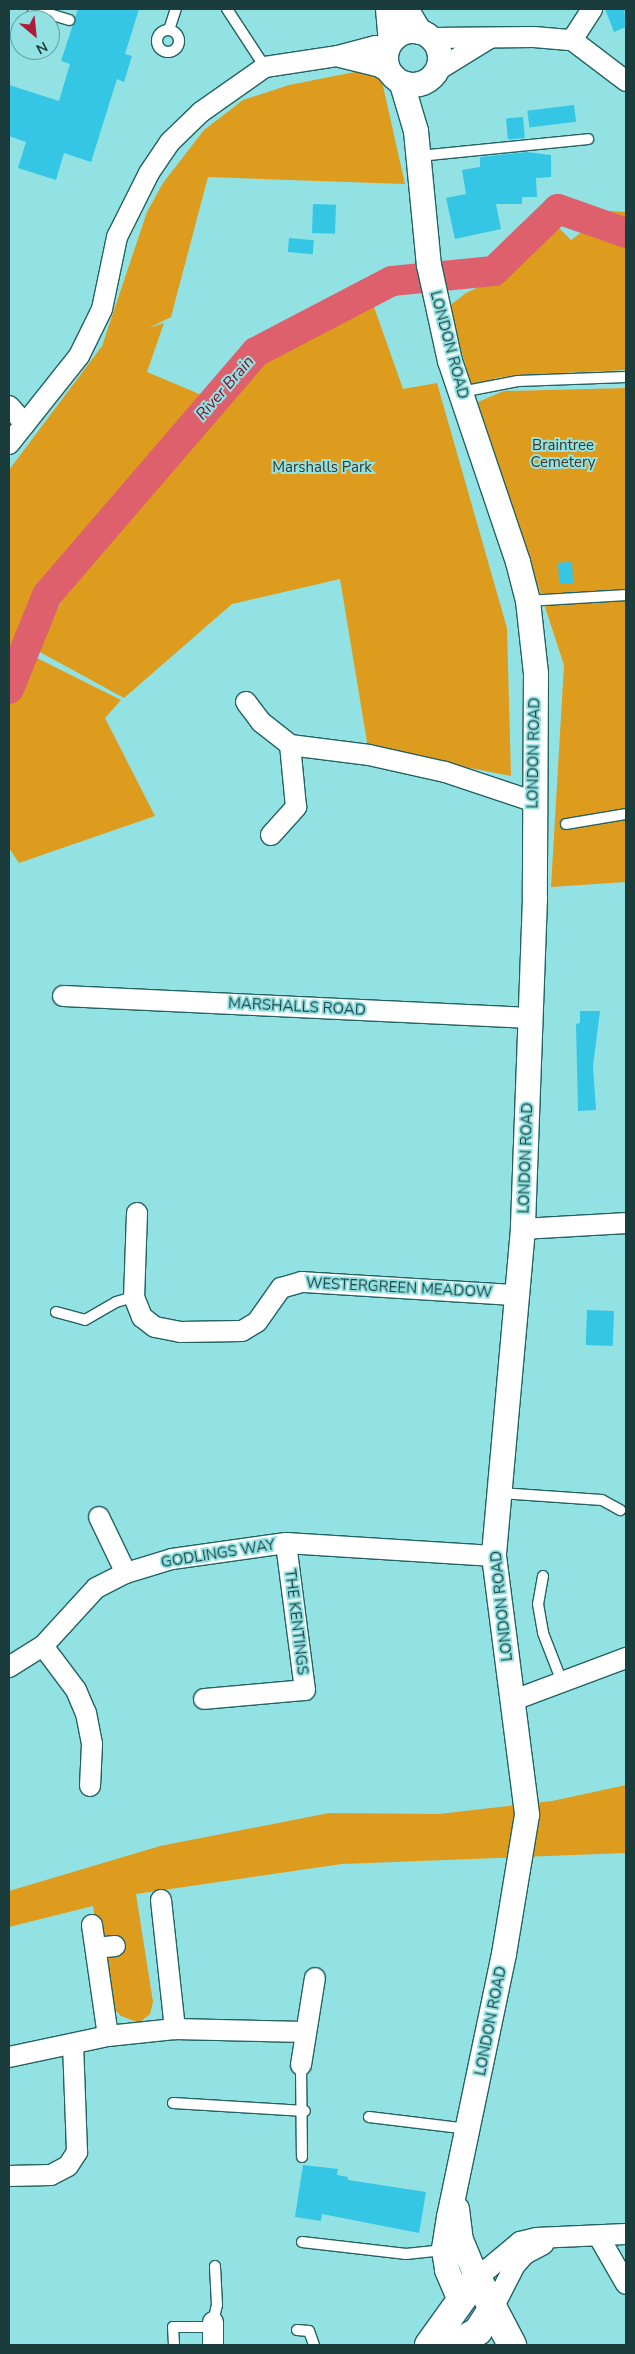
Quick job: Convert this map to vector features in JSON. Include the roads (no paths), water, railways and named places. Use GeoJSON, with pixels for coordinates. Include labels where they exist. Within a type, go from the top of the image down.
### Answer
{"type":"FeatureCollection","features":[{"type":"Feature","properties":{"kind":"main road"},"geometry":{"type":"LineString","coordinates":[[429,2345],[477,2278],[512,2345]]}},
{"type":"Feature","properties":{"kind":"main road"},"geometry":{"type":"LineString","coordinates":[[460,2301],[483,2338]]}},
{"type":"Feature","properties":{"kind":"main road"},"geometry":{"type":"LineString","coordinates":[[483,2338],[492,2308]]}},
{"type":"Feature","properties":{"kind":"main road"},"geometry":{"type":"LineString","coordinates":[[454,2345],[483,2338]]}},
{"type":"Feature","properties":{"kind":"street"},"geometry":{"type":"LineString","coordinates":[[388,9],[390,45],[386,62],[397,80]]}},
{"type":"Feature","properties":{"kind":"street"},"geometry":{"type":"LineString","coordinates":[[406,9],[440,53],[434,75]]}},
{"type":"Feature","properties":{"kind":"street"},"geometry":{"type":"LineString","coordinates":[[572,40],[592,9]]}},
{"type":"Feature","properties":{"kind":"street"},"geometry":{"type":"LineString","coordinates":[[9,444],[79,356],[102,309],[118,236],[148,173],[170,142],[201,112],[265,67],[338,56],[376,46],[390,45],[410,31],[426,35],[572,40],[626,81]]}},
{"type":"Feature","properties":{"kind":"street"},"geometry":{"type":"LineString","coordinates":[[338,56],[380,67],[397,80],[416,86],[492,37]]}},
{"type":"Feature","properties":{"kind":"street","name":"LONDON ROAD"},"geometry":{"type":"LineString","coordinates":[[416,131],[434,75]]}},
{"type":"Feature","properties":{"kind":"street","name":"LONDON ROAD"},"geometry":{"type":"LineString","coordinates":[[397,80],[416,131],[429,265],[461,392],[528,601],[536,673],[532,801],[535,898],[523,1228],[494,1556],[527,1792],[520,1866],[470,2129],[444,2250],[447,2270],[460,2301]]}},
{"type":"Feature","properties":{"kind":"street"},"geometry":{"type":"LineString","coordinates":[[9,406],[25,424]]}},
{"type":"Feature","properties":{"kind":"street"},"geometry":{"type":"LineString","coordinates":[[246,702],[261,722],[290,745],[369,755],[445,772],[532,801]]}},
{"type":"Feature","properties":{"kind":"street"},"geometry":{"type":"LineString","coordinates":[[270,835],[296,807],[290,745]]}},
{"type":"Feature","properties":{"kind":"street","name":"MARSHALLS ROAD"},"geometry":{"type":"LineString","coordinates":[[63,996],[531,1018]]}},
{"type":"Feature","properties":{"kind":"street","name":"WESTERGREEN MEADOW"},"geometry":{"type":"LineString","coordinates":[[138,1213],[134,1297],[142,1317],[155,1327],[188,1332],[242,1331],[258,1322],[281,1288],[302,1282],[516,1295]]}},
{"type":"Feature","properties":{"kind":"street"},"geometry":{"type":"LineString","coordinates":[[523,1228],[626,1223]]}},
{"type":"Feature","properties":{"kind":"street"},"geometry":{"type":"LineString","coordinates":[[99,1517],[126,1573]]}},
{"type":"Feature","properties":{"kind":"street","name":"GODLINGS WAY"},"geometry":{"type":"LineString","coordinates":[[9,1667],[43,1646],[96,1588],[126,1573],[172,1559],[286,1543],[494,1556]]}},
{"type":"Feature","properties":{"kind":"street","name":"THE KENTINGS"},"geometry":{"type":"LineString","coordinates":[[204,1699],[305,1690],[286,1543]]}},
{"type":"Feature","properties":{"kind":"street"},"geometry":{"type":"LineString","coordinates":[[43,1646],[76,1690],[86,1713],[92,1744],[90,1786]]}},
{"type":"Feature","properties":{"kind":"street"},"geometry":{"type":"LineString","coordinates":[[514,1700],[626,1658]]}},
{"type":"Feature","properties":{"kind":"street"},"geometry":{"type":"LineString","coordinates":[[162,1900],[175,2029]]}},
{"type":"Feature","properties":{"kind":"street"},"geometry":{"type":"LineString","coordinates":[[92,1925],[105,1947],[108,2036]]}},
{"type":"Feature","properties":{"kind":"street"},"geometry":{"type":"LineString","coordinates":[[301,2065],[304,2032],[315,1978]]}},
{"type":"Feature","properties":{"kind":"street"},"geometry":{"type":"LineString","coordinates":[[9,2057],[108,2036],[175,2029],[304,2032]]}},
{"type":"Feature","properties":{"kind":"street"},"geometry":{"type":"LineString","coordinates":[[9,2176],[51,2175],[68,2166],[77,2152],[72,2045]]}},
{"type":"Feature","properties":{"kind":"street","name":"LONDON ROAD"},"geometry":{"type":"LineString","coordinates":[[457,2190],[461,2240],[477,2278]]}},
{"type":"Feature","properties":{"kind":"street"},"geometry":{"type":"LineString","coordinates":[[477,2278],[520,2242],[626,2234]]}},
{"type":"Feature","properties":{"kind":"street"},"geometry":{"type":"LineString","coordinates":[[599,2237],[626,2284]]}},
{"type":"Feature","properties":{"kind":"street"},"geometry":{"type":"LineString","coordinates":[[492,2308],[506,2279],[525,2254],[538,2246],[568,2238]]}},
{"type":"Feature","properties":{"kind":"lane"},"geometry":{"type":"LineString","coordinates":[[33,9],[70,20]]}},
{"type":"Feature","properties":{"kind":"lane"},"geometry":{"type":"LineString","coordinates":[[169,30],[176,9]]}},
{"type":"Feature","properties":{"kind":"lane"},"geometry":{"type":"LineString","coordinates":[[227,9],[265,67]]}},
{"type":"Feature","properties":{"kind":"lane"},"geometry":{"type":"LineString","coordinates":[[419,156],[588,139]]}},
{"type":"Feature","properties":{"kind":"lane"},"geometry":{"type":"LineString","coordinates":[[461,392],[518,381],[626,377]]}},
{"type":"Feature","properties":{"kind":"lane"},"geometry":{"type":"LineString","coordinates":[[528,601],[626,595]]}},
{"type":"Feature","properties":{"kind":"lane"},"geometry":{"type":"LineString","coordinates":[[566,824],[626,814]]}},
{"type":"Feature","properties":{"kind":"lane"},"geometry":{"type":"LineString","coordinates":[[56,1312],[85,1320],[116,1302],[134,1297]]}},
{"type":"Feature","properties":{"kind":"lane"},"geometry":{"type":"LineString","coordinates":[[500,1493],[602,1500],[620,1510]]}},
{"type":"Feature","properties":{"kind":"lane"},"geometry":{"type":"LineString","coordinates":[[543,1576],[538,1604],[543,1632],[562,1682]]}},
{"type":"Feature","properties":{"kind":"lane"},"geometry":{"type":"LineString","coordinates":[[301,2065],[305,2110],[302,2157]]}},
{"type":"Feature","properties":{"kind":"lane"},"geometry":{"type":"LineString","coordinates":[[173,2103],[305,2110]]}},
{"type":"Feature","properties":{"kind":"lane"},"geometry":{"type":"LineString","coordinates":[[369,2117],[470,2129]]}},
{"type":"Feature","properties":{"kind":"lane"},"geometry":{"type":"LineString","coordinates":[[302,2242],[406,2254],[444,2250]]}},
{"type":"Feature","properties":{"kind":"lane"},"geometry":{"type":"LineString","coordinates":[[174,2345],[173,2327],[213,2331],[217,2305],[214,2266]]}},
{"type":"Feature","properties":{"kind":"lane"},"geometry":{"type":"LineString","coordinates":[[297,2330],[309,2331],[314,2345]]}},
{"type":"Feature","properties":{"kind":"waterway","name":"River Brain"},"geometry":{"type":"LineString","coordinates":[[9,689],[47,595],[256,352],[392,281],[494,271],[558,209],[626,233]]}},
{"type":"Feature","properties":{"kind":"park label","name":"Braintree Cemetery"},"geometry":{"type":"Point","coordinates":[563,454]}},
{"type":"Feature","properties":{"kind":"park label","name":"Marshalls Park"},"geometry":{"type":"Point","coordinates":[322,468]}}]}
